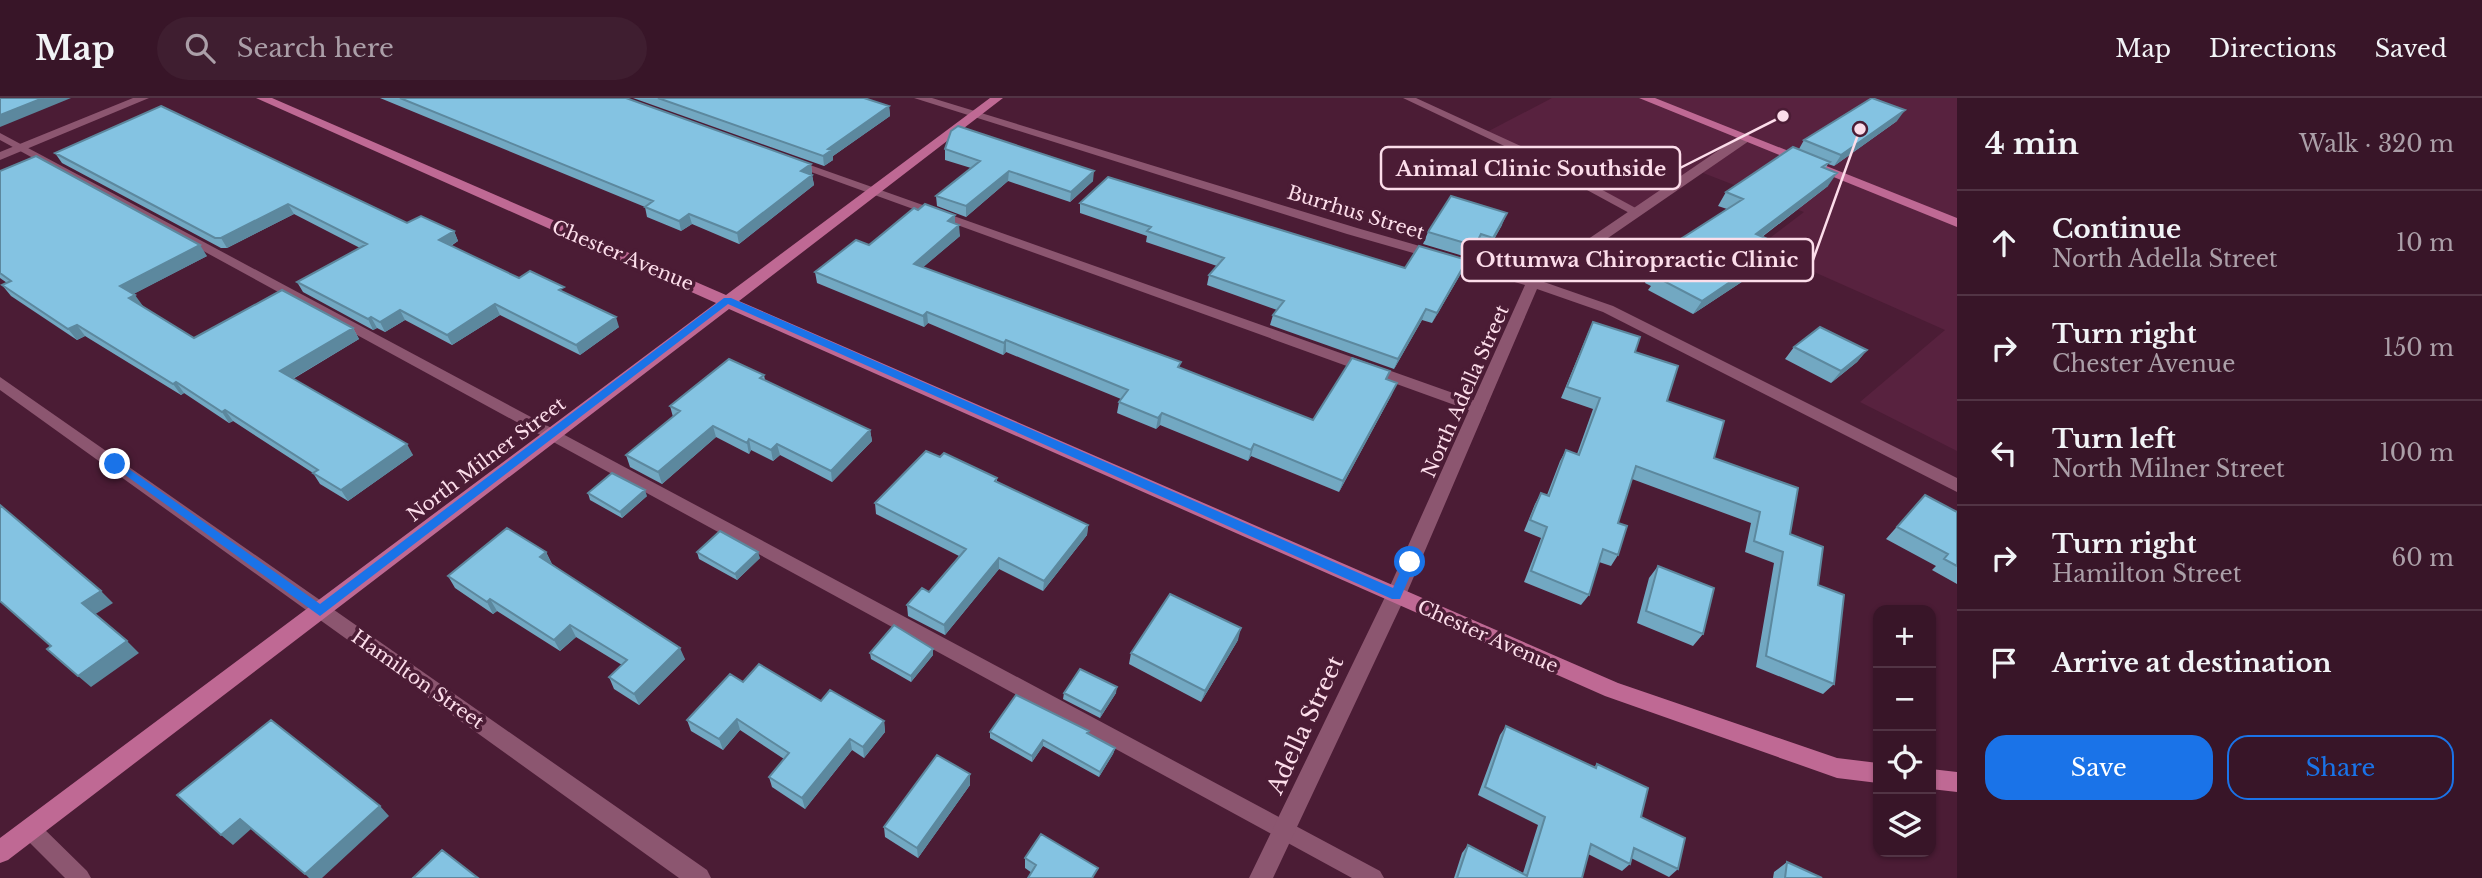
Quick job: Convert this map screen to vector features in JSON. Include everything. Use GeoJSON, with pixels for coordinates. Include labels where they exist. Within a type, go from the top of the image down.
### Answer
{"type":"FeatureCollection","features":[{"type":"Feature","properties":{"kind":"street"},"geometry":{"type":"LineString","coordinates":[[0,156],[143,98]]}},
{"type":"Feature","properties":{"kind":"street","name":"Chester Avenue"},"geometry":{"type":"LineString","coordinates":[[262,98],[1612,690],[1837,768],[1873,772]]}},
{"type":"Feature","properties":{"kind":"street","name":"Burrhus Street"},"geometry":{"type":"LineString","coordinates":[[920,98],[1352,231],[1533,283],[1608,309],[1957,486]]}},
{"type":"Feature","properties":{"kind":"street","name":"North Milner Street"},"geometry":{"type":"LineString","coordinates":[[0,852],[997,98]]}},
{"type":"Feature","properties":{"kind":"street"},"geometry":{"type":"LineString","coordinates":[[1645,98],[1957,223]]}},
{"type":"Feature","properties":{"kind":"street"},"geometry":{"type":"LineString","coordinates":[[1533,283],[1745,138]]}},
{"type":"Feature","properties":{"kind":"street","name":"North Adella Street"},"geometry":{"type":"LineString","coordinates":[[1396,595],[1533,283]]}},
{"type":"Feature","properties":{"kind":"street","name":"Hamilton Street"},"geometry":{"type":"LineString","coordinates":[[0,382],[699,878]]}},
{"type":"Feature","properties":{"kind":"street","name":"Adella Street"},"geometry":{"type":"LineString","coordinates":[[1261,878],[1396,595]]}},
{"type":"Feature","properties":{"kind":"street"},"geometry":{"type":"LineString","coordinates":[[1936,780],[1957,782]]}},
{"type":"Feature","properties":{"kind":"lane"},"geometry":{"type":"LineString","coordinates":[[1408,98],[1521,150],[1637,212]]}},
{"type":"Feature","properties":{"kind":"lane"},"geometry":{"type":"LineString","coordinates":[[0,136],[1373,878]]}},
{"type":"Feature","properties":{"kind":"lane"},"geometry":{"type":"LineString","coordinates":[[779,157],[1479,408]]}},
{"type":"Feature","properties":{"kind":"lane"},"geometry":{"type":"LineString","coordinates":[[30,829],[80,878]]}},
{"type":"Feature","properties":{"kind":"shaded area"},"geometry":{"type":"Polygon","coordinates":[[[1552,98],[1957,98],[1957,451],[1860,402],[1945,330],[1758,247],[1804,212],[1698,171],[1637,212],[1485,133],[1552,98]]]}},
{"type":"Feature","properties":{"kind":"building"},"geometry":{"type":"Polygon","coordinates":[[[0,98],[43,98],[0,115],[0,98]]]}},
{"type":"Feature","properties":{"kind":"building"},"geometry":{"type":"Polygon","coordinates":[[[400,98],[626,98],[811,164],[801,171],[812,175],[737,233],[689,214],[679,221],[645,207],[653,201],[400,98]]]}},
{"type":"Feature","properties":{"kind":"building"},"geometry":{"type":"Polygon","coordinates":[[[658,98],[864,98],[889,106],[828,149],[832,150],[823,156],[658,98]]]}},
{"type":"Feature","properties":{"kind":"building"},"geometry":{"type":"Polygon","coordinates":[[[1872,98],[1905,110],[1841,155],[1804,140],[1872,98]]]}},
{"type":"Feature","properties":{"kind":"building"},"geometry":{"type":"Polygon","coordinates":[[[161,106],[407,223],[421,216],[454,231],[439,240],[519,278],[530,271],[564,287],[559,290],[616,317],[576,345],[495,304],[447,335],[400,310],[380,322],[371,317],[368,319],[297,282],[367,244],[288,204],[221,238],[215,238],[55,153],[161,106]]]}},
{"type":"Feature","properties":{"kind":"building"},"geometry":{"type":"Polygon","coordinates":[[[958,126],[1094,171],[1071,192],[1009,171],[966,206],[936,196],[980,161],[945,149],[951,131],[958,126]]]}},
{"type":"Feature","properties":{"kind":"building"},"geometry":{"type":"Polygon","coordinates":[[[1793,147],[1830,162],[1822,167],[1837,173],[1756,234],[1783,246],[1702,301],[1656,277],[1661,274],[1652,270],[1659,253],[1743,199],[1726,192],[1793,147]]]}},
{"type":"Feature","properties":{"kind":"building"},"geometry":{"type":"Polygon","coordinates":[[[36,156],[200,245],[120,286],[135,295],[129,298],[194,338],[282,290],[353,328],[280,371],[407,444],[341,490],[313,473],[318,470],[225,410],[222,412],[176,382],[173,384],[77,325],[68,329],[2,285],[11,281],[0,273],[0,171],[36,156]]]}},
{"type":"Feature","properties":{"kind":"building"},"geometry":{"type":"Polygon","coordinates":[[[1108,177],[1405,268],[1419,246],[1467,260],[1437,313],[1426,309],[1398,359],[1273,315],[1284,301],[1209,275],[1224,258],[1147,231],[1151,227],[1080,203],[1108,177]]]}},
{"type":"Feature","properties":{"kind":"building"},"geometry":{"type":"Polygon","coordinates":[[[1451,196],[1507,213],[1493,238],[1481,234],[1475,246],[1428,232],[1451,196]]]}},
{"type":"Feature","properties":{"kind":"building"},"geometry":{"type":"Polygon","coordinates":[[[925,204],[955,215],[948,221],[959,225],[914,264],[1181,362],[1178,367],[1313,420],[1352,358],[1390,371],[1386,379],[1397,383],[1343,481],[1254,444],[1251,450],[1162,413],[1158,418],[1119,402],[1128,390],[1006,340],[1004,343],[927,312],[923,316],[815,272],[856,240],[869,245],[914,208],[918,210],[925,204]]]}},
{"type":"Feature","properties":{"kind":"building"},"geometry":{"type":"Polygon","coordinates":[[[1593,322],[1640,337],[1635,352],[1678,366],[1667,401],[1724,421],[1714,458],[1798,488],[1790,534],[1823,547],[1818,585],[1844,595],[1834,684],[1766,656],[1783,552],[1754,541],[1760,512],[1636,466],[1618,523],[1627,526],[1618,555],[1603,549],[1589,595],[1531,571],[1547,527],[1530,520],[1541,493],[1549,496],[1566,450],[1579,455],[1600,398],[1567,387],[1593,322]]]}},
{"type":"Feature","properties":{"kind":"building"},"geometry":{"type":"Polygon","coordinates":[[[1820,327],[1867,350],[1841,371],[1794,347],[1820,327]]]}},
{"type":"Feature","properties":{"kind":"building"},"geometry":{"type":"Polygon","coordinates":[[[729,359],[764,375],[760,378],[870,430],[831,471],[777,444],[771,450],[749,439],[747,443],[713,426],[658,472],[626,455],[680,411],[670,406],[729,359]]]}},
{"type":"Feature","properties":{"kind":"building"},"geometry":{"type":"Polygon","coordinates":[[[926,451],[940,457],[944,453],[997,478],[995,481],[1088,525],[1044,581],[999,558],[944,625],[907,605],[922,588],[929,592],[966,549],[875,503],[926,451]]]}},
{"type":"Feature","properties":{"kind":"building"},"geometry":{"type":"Polygon","coordinates":[[[612,473],[645,490],[620,512],[588,493],[612,473]]]}},
{"type":"Feature","properties":{"kind":"building"},"geometry":{"type":"Polygon","coordinates":[[[1925,495],[1957,512],[1957,566],[1944,559],[1948,554],[1897,527],[1925,495]]]}},
{"type":"Feature","properties":{"kind":"building"},"geometry":{"type":"Polygon","coordinates":[[[0,505],[101,591],[82,603],[127,641],[78,676],[47,649],[51,646],[0,601],[0,505]]]}},
{"type":"Feature","properties":{"kind":"building"},"geometry":{"type":"Polygon","coordinates":[[[507,528],[546,552],[540,557],[680,648],[634,694],[609,677],[627,660],[570,625],[554,640],[448,576],[507,528]]]}},
{"type":"Feature","properties":{"kind":"building"},"geometry":{"type":"Polygon","coordinates":[[[720,531],[758,552],[735,574],[697,552],[720,531]]]}},
{"type":"Feature","properties":{"kind":"building"},"geometry":{"type":"Polygon","coordinates":[[[1658,566],[1714,588],[1703,634],[1646,611],[1658,566]]]}},
{"type":"Feature","properties":{"kind":"building"},"geometry":{"type":"Polygon","coordinates":[[[1170,594],[1241,628],[1205,691],[1131,653],[1170,594]]]}},
{"type":"Feature","properties":{"kind":"building"},"geometry":{"type":"Polygon","coordinates":[[[894,625],[933,649],[911,676],[870,653],[894,625]]]}},
{"type":"Feature","properties":{"kind":"building"},"geometry":{"type":"Polygon","coordinates":[[[759,664],[821,701],[830,690],[884,721],[863,747],[850,739],[802,798],[769,777],[789,753],[737,719],[719,739],[687,720],[730,674],[743,682],[759,664]]]}},
{"type":"Feature","properties":{"kind":"building"},"geometry":{"type":"Polygon","coordinates":[[[1080,669],[1117,687],[1101,712],[1064,693],[1080,669]]]}},
{"type":"Feature","properties":{"kind":"building"},"geometry":{"type":"Polygon","coordinates":[[[1016,695],[1089,731],[1087,733],[1115,748],[1100,772],[1043,740],[1032,756],[990,732],[1016,695]]]}},
{"type":"Feature","properties":{"kind":"building"},"geometry":{"type":"Polygon","coordinates":[[[271,720],[380,806],[305,874],[240,819],[221,835],[177,795],[271,720]]]}},
{"type":"Feature","properties":{"kind":"building"},"geometry":{"type":"Polygon","coordinates":[[[1506,726],[1596,768],[1597,764],[1648,788],[1641,817],[1685,838],[1678,869],[1634,848],[1630,864],[1591,844],[1582,878],[1457,878],[1468,845],[1527,876],[1545,817],[1485,787],[1506,726]]]}},
{"type":"Feature","properties":{"kind":"building"},"geometry":{"type":"Polygon","coordinates":[[[937,755],[970,774],[917,848],[884,827],[937,755]]]}},
{"type":"Feature","properties":{"kind":"building"},"geometry":{"type":"Polygon","coordinates":[[[1041,834],[1098,868],[1092,878],[1028,878],[1036,865],[1025,858],[1041,834]]]}},
{"type":"Feature","properties":{"kind":"building"},"geometry":{"type":"Polygon","coordinates":[[[442,850],[478,878],[413,878],[442,850]]]}},
{"type":"Feature","properties":{"kind":"building"},"geometry":{"type":"Polygon","coordinates":[[[1787,862],[1822,878],[1785,878],[1787,862]]]}},
{"type":"Feature","properties":{"kind":"place","name":"Animal Clinic Southside"},"geometry":{"type":"Point","coordinates":[1783,116]}},
{"type":"Feature","properties":{"kind":"place","name":"Ottumwa Chiropractic Clinic"},"geometry":{"type":"Point","coordinates":[1860,129]}},
{"type":"Feature","properties":{"kind":"route"},"geometry":{"type":"LineString","coordinates":[[115,464],[320,611],[727,300],[1396,595],[1410,562]]}}]}
